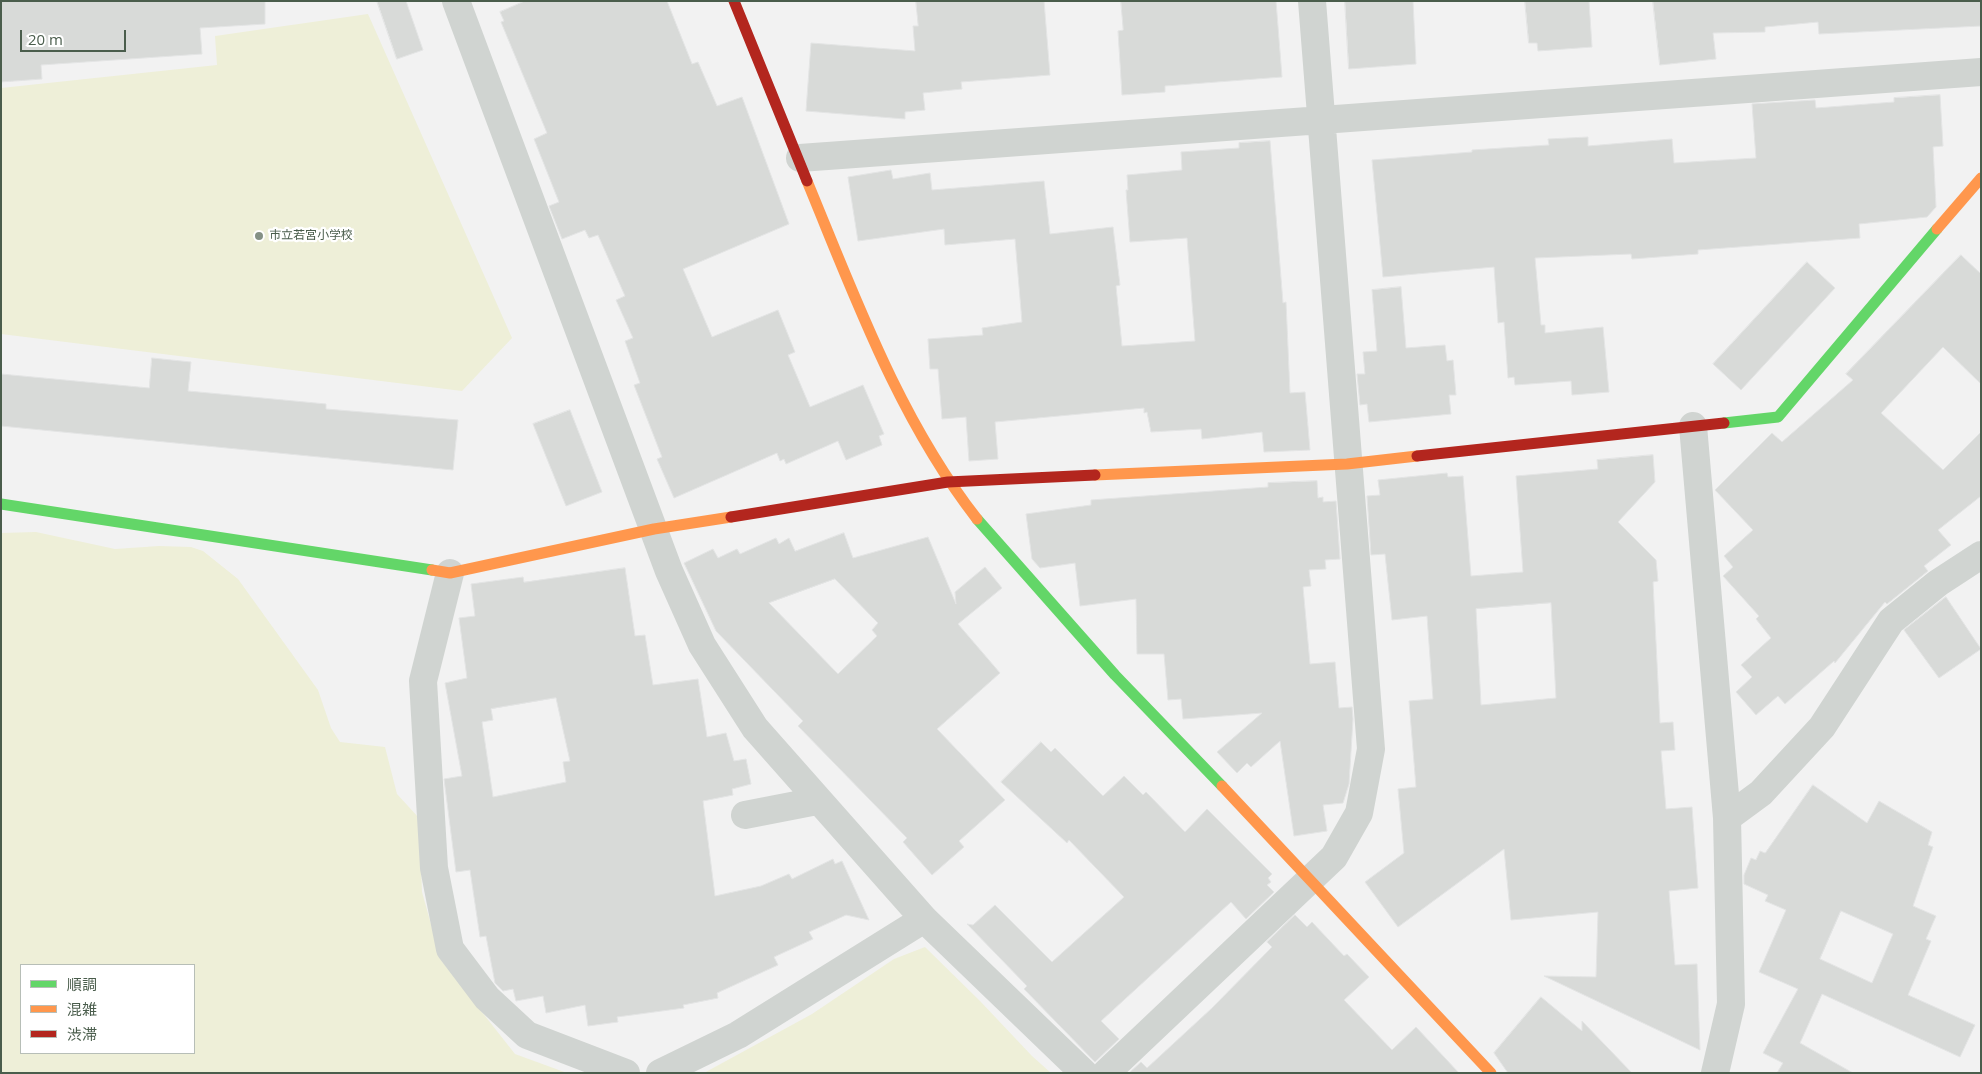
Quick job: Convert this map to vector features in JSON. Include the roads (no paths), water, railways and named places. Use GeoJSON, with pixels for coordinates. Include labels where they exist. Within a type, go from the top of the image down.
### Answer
{"type":"FeatureCollection","features":[{"type":"Feature","properties":{"kind":"street"},"geometry":{"type":"LineString","coordinates":[[456,1],[669,571],[702,645],[755,728],[817,800],[924,919],[1084,1073]]}},
{"type":"Feature","properties":{"kind":"street"},"geometry":{"type":"LineString","coordinates":[[734,1],[800,158],[865,322],[908,412],[948,482],[992,538],[1115,675],[1310,879],[1491,1073]]}},
{"type":"Feature","properties":{"kind":"street"},"geometry":{"type":"LineString","coordinates":[[1106,1073],[1334,857],[1359,813],[1371,749],[1347,464],[1312,1]]}},
{"type":"Feature","properties":{"kind":"street"},"geometry":{"type":"LineString","coordinates":[[800,158],[1981,72]]}},
{"type":"Feature","properties":{"kind":"street"},"geometry":{"type":"LineString","coordinates":[[1,504],[450,573],[654,529],[948,482],[1347,464],[1778,416],[1981,178]]}},
{"type":"Feature","properties":{"kind":"street"},"geometry":{"type":"LineString","coordinates":[[1693,426],[1727,818],[1731,1004],[1715,1073]]}},
{"type":"Feature","properties":{"kind":"street"},"geometry":{"type":"LineString","coordinates":[[1727,818],[1761,793],[1822,727],[1891,621],[1938,583],[1981,555]]}},
{"type":"Feature","properties":{"kind":"street"},"geometry":{"type":"LineString","coordinates":[[450,573],[423,681],[434,868],[450,949],[487,998],[527,1035],[626,1073]]}},
{"type":"Feature","properties":{"kind":"street"},"geometry":{"type":"LineString","coordinates":[[745,815],[817,800]]}},
{"type":"Feature","properties":{"kind":"street"},"geometry":{"type":"LineString","coordinates":[[660,1073],[738,1035],[924,919]]}},
{"type":"Feature","properties":{"kind":"place","name":"市立若宮小学校"},"geometry":{"type":"Point","coordinates":[259,236]}}]}
